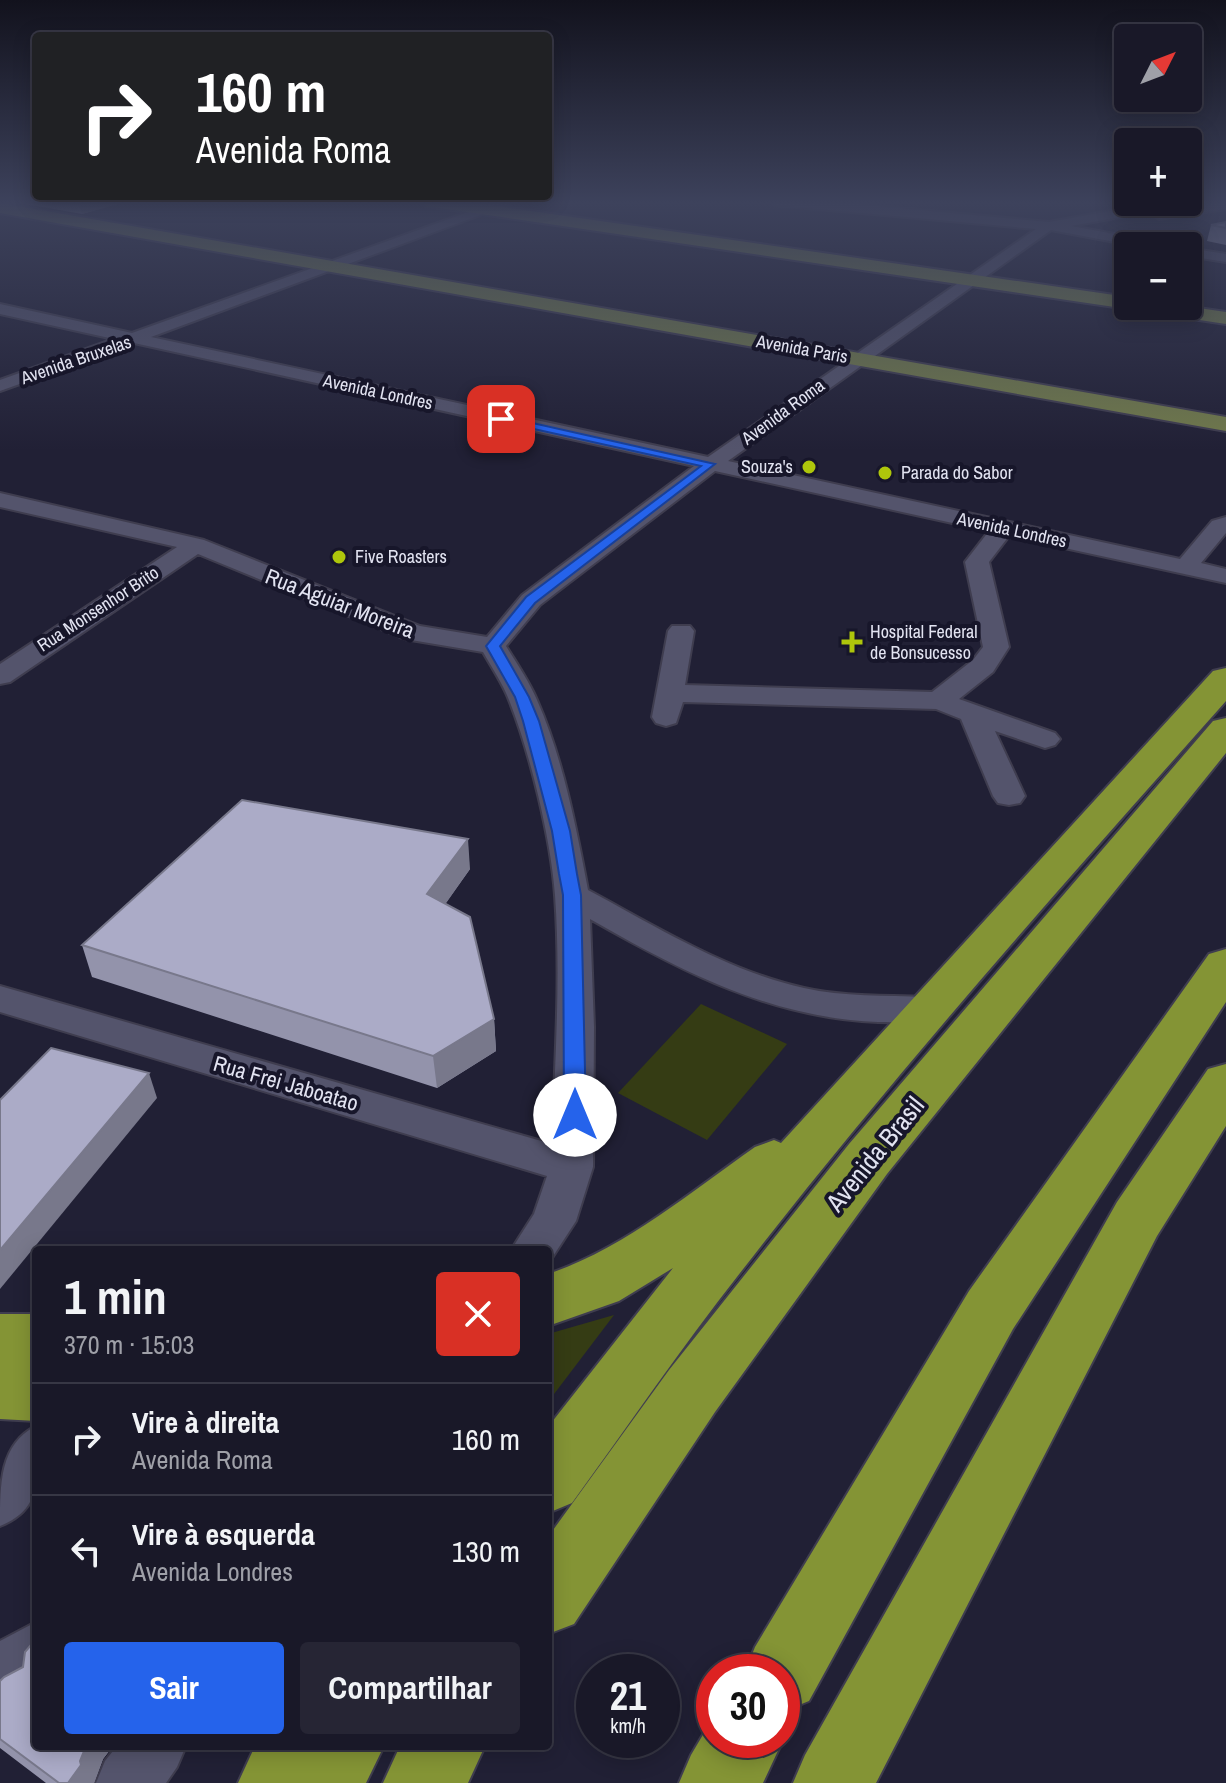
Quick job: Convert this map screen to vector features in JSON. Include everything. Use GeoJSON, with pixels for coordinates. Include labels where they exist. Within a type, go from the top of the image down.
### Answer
{"type":"FeatureCollection","features":[{"type":"Feature","properties":{"kind":"highway"},"geometry":{"type":"LineString","coordinates":[[552,1475],[741,1228],[833,1117],[1226,679]]}},
{"type":"Feature","properties":{"kind":"highway","name":"Avenida Brasil"},"geometry":{"type":"LineString","coordinates":[[552,1592],[692,1391],[868,1159],[1226,729]]}},
{"type":"Feature","properties":{"kind":"highway"},"geometry":{"type":"LineString","coordinates":[[793,1654],[991,1310],[1226,965]]}},
{"type":"Feature","properties":{"kind":"highway"},"geometry":{"type":"LineString","coordinates":[[833,1783],[1137,1219],[1226,1083]]}},
{"type":"Feature","properties":{"kind":"highway"},"geometry":{"type":"LineString","coordinates":[[552,1299],[598,1283],[636,1263],[696,1222],[833,1117]]}},
{"type":"Feature","properties":{"kind":"highway"},"geometry":{"type":"LineString","coordinates":[[0,1342],[32,1342]]}},
{"type":"Feature","properties":{"kind":"highway"},"geometry":{"type":"LineString","coordinates":[[0,1390],[32,1392]]}},
{"type":"Feature","properties":{"kind":"highway"},"geometry":{"type":"LineString","coordinates":[[278,1783],[297,1750]]}},
{"type":"Feature","properties":{"kind":"highway"},"geometry":{"type":"LineString","coordinates":[[316,1783],[342,1750]]}},
{"type":"Feature","properties":{"kind":"highway"},"geometry":{"type":"LineString","coordinates":[[423,1783],[444,1750]]}},
{"type":"Feature","properties":{"kind":"highway"},"geometry":{"type":"LineString","coordinates":[[719,1783],[734,1758]]}},
{"type":"Feature","properties":{"kind":"main road","name":"Avenida Paris"},"geometry":{"type":"LineString","coordinates":[[437,284],[1226,424]]}},
{"type":"Feature","properties":{"kind":"main road"},"geometry":{"type":"LineString","coordinates":[[994,284],[1114,301]]}},
{"type":"Feature","properties":{"kind":"main road"},"geometry":{"type":"LineString","coordinates":[[1202,314],[1226,318]]}},
{"type":"Feature","properties":{"kind":"street","name":"Avenida Bruxelas"},"geometry":{"type":"LineString","coordinates":[[0,386],[285,284]]}},
{"type":"Feature","properties":{"kind":"street","name":"Avenida Roma"},"geometry":{"type":"LineString","coordinates":[[493,646],[531,600],[709,464],[966,284]]}},
{"type":"Feature","properties":{"kind":"street","name":"Avenida Londres"},"geometry":{"type":"LineString","coordinates":[[0,309],[1226,576]]}},
{"type":"Feature","properties":{"kind":"street","name":"Rua Aguiar Moreira"},"geometry":{"type":"LineString","coordinates":[[0,500],[196,545],[414,633],[493,646]]}},
{"type":"Feature","properties":{"kind":"street"},"geometry":{"type":"LineString","coordinates":[[1186,567],[1220,526],[1226,524]]}},
{"type":"Feature","properties":{"kind":"street"},"geometry":{"type":"LineString","coordinates":[[939,701],[983,666],[996,647],[977,562],[1003,528]]}},
{"type":"Feature","properties":{"kind":"street","name":"Rua Monsenhor Brito"},"geometry":{"type":"LineString","coordinates":[[0,676],[196,545]]}},
{"type":"Feature","properties":{"kind":"street"},"geometry":{"type":"LineString","coordinates":[[681,631],[668,705],[939,701],[1045,739]]}},
{"type":"Feature","properties":{"kind":"street"},"geometry":{"type":"LineString","coordinates":[[493,646],[522,697],[531,721],[561,831],[572,895],[575,1115],[572,1167],[554,1221],[537,1246]]}},
{"type":"Feature","properties":{"kind":"street"},"geometry":{"type":"LineString","coordinates":[[972,711],[1009,796]]}},
{"type":"Feature","properties":{"kind":"street"},"geometry":{"type":"LineString","coordinates":[[572,895],[694,959],[772,992],[821,1004],[926,1010]]}},
{"type":"Feature","properties":{"kind":"street","name":"Rua Frei Jaboatao"},"geometry":{"type":"LineString","coordinates":[[0,999],[572,1167]]}},
{"type":"Feature","properties":{"kind":"street"},"geometry":{"type":"LineString","coordinates":[[0,1499],[32,1455]]}},
{"type":"Feature","properties":{"kind":"street"},"geometry":{"type":"LineString","coordinates":[[0,1676],[32,1654]]}},
{"type":"Feature","properties":{"kind":"street"},"geometry":{"type":"LineString","coordinates":[[127,1783],[153,1750]]}},
{"type":"Feature","properties":{"kind":"green space"},"geometry":{"type":"Polygon","coordinates":[[[701,1004],[787,1044],[707,1140],[618,1093],[701,1004]]]}},
{"type":"Feature","properties":{"kind":"green space"},"geometry":{"type":"Polygon","coordinates":[[[614,1315],[552,1397],[552,1333],[614,1315]]]}},
{"type":"Feature","properties":{"kind":"building"},"geometry":{"type":"Polygon","coordinates":[[[242,800],[468,839],[427,894],[470,917],[494,1019],[433,1056],[82,945],[242,800]]]}},
{"type":"Feature","properties":{"kind":"building"},"geometry":{"type":"Polygon","coordinates":[[[51,1048],[149,1073],[0,1250],[0,1100],[51,1048]]]}},
{"type":"Feature","properties":{"kind":"building"},"geometry":{"type":"Polygon","coordinates":[[[32,1644],[32,1750],[84,1750],[81,1765],[68,1783],[59,1783],[0,1739],[0,1681],[23,1667],[25,1652],[32,1644]]]}},
{"type":"Feature","properties":{"kind":"place","name":"Souza's"},"geometry":{"type":"Point","coordinates":[809,467]}},
{"type":"Feature","properties":{"kind":"place","name":"Parada do Sabor"},"geometry":{"type":"Point","coordinates":[885,473]}},
{"type":"Feature","properties":{"kind":"place","name":"Five Roasters"},"geometry":{"type":"Point","coordinates":[339,557]}},
{"type":"Feature","properties":{"kind":"place","name":"Hospital Federal de Bonsucesso"},"geometry":{"type":"Point","coordinates":[852,642]}},
{"type":"Feature","properties":{"kind":"route"},"geometry":{"type":"LineString","coordinates":[[501,419],[709,464],[531,600],[493,646],[522,697],[531,721],[561,831],[572,895],[575,1115]]}}]}
